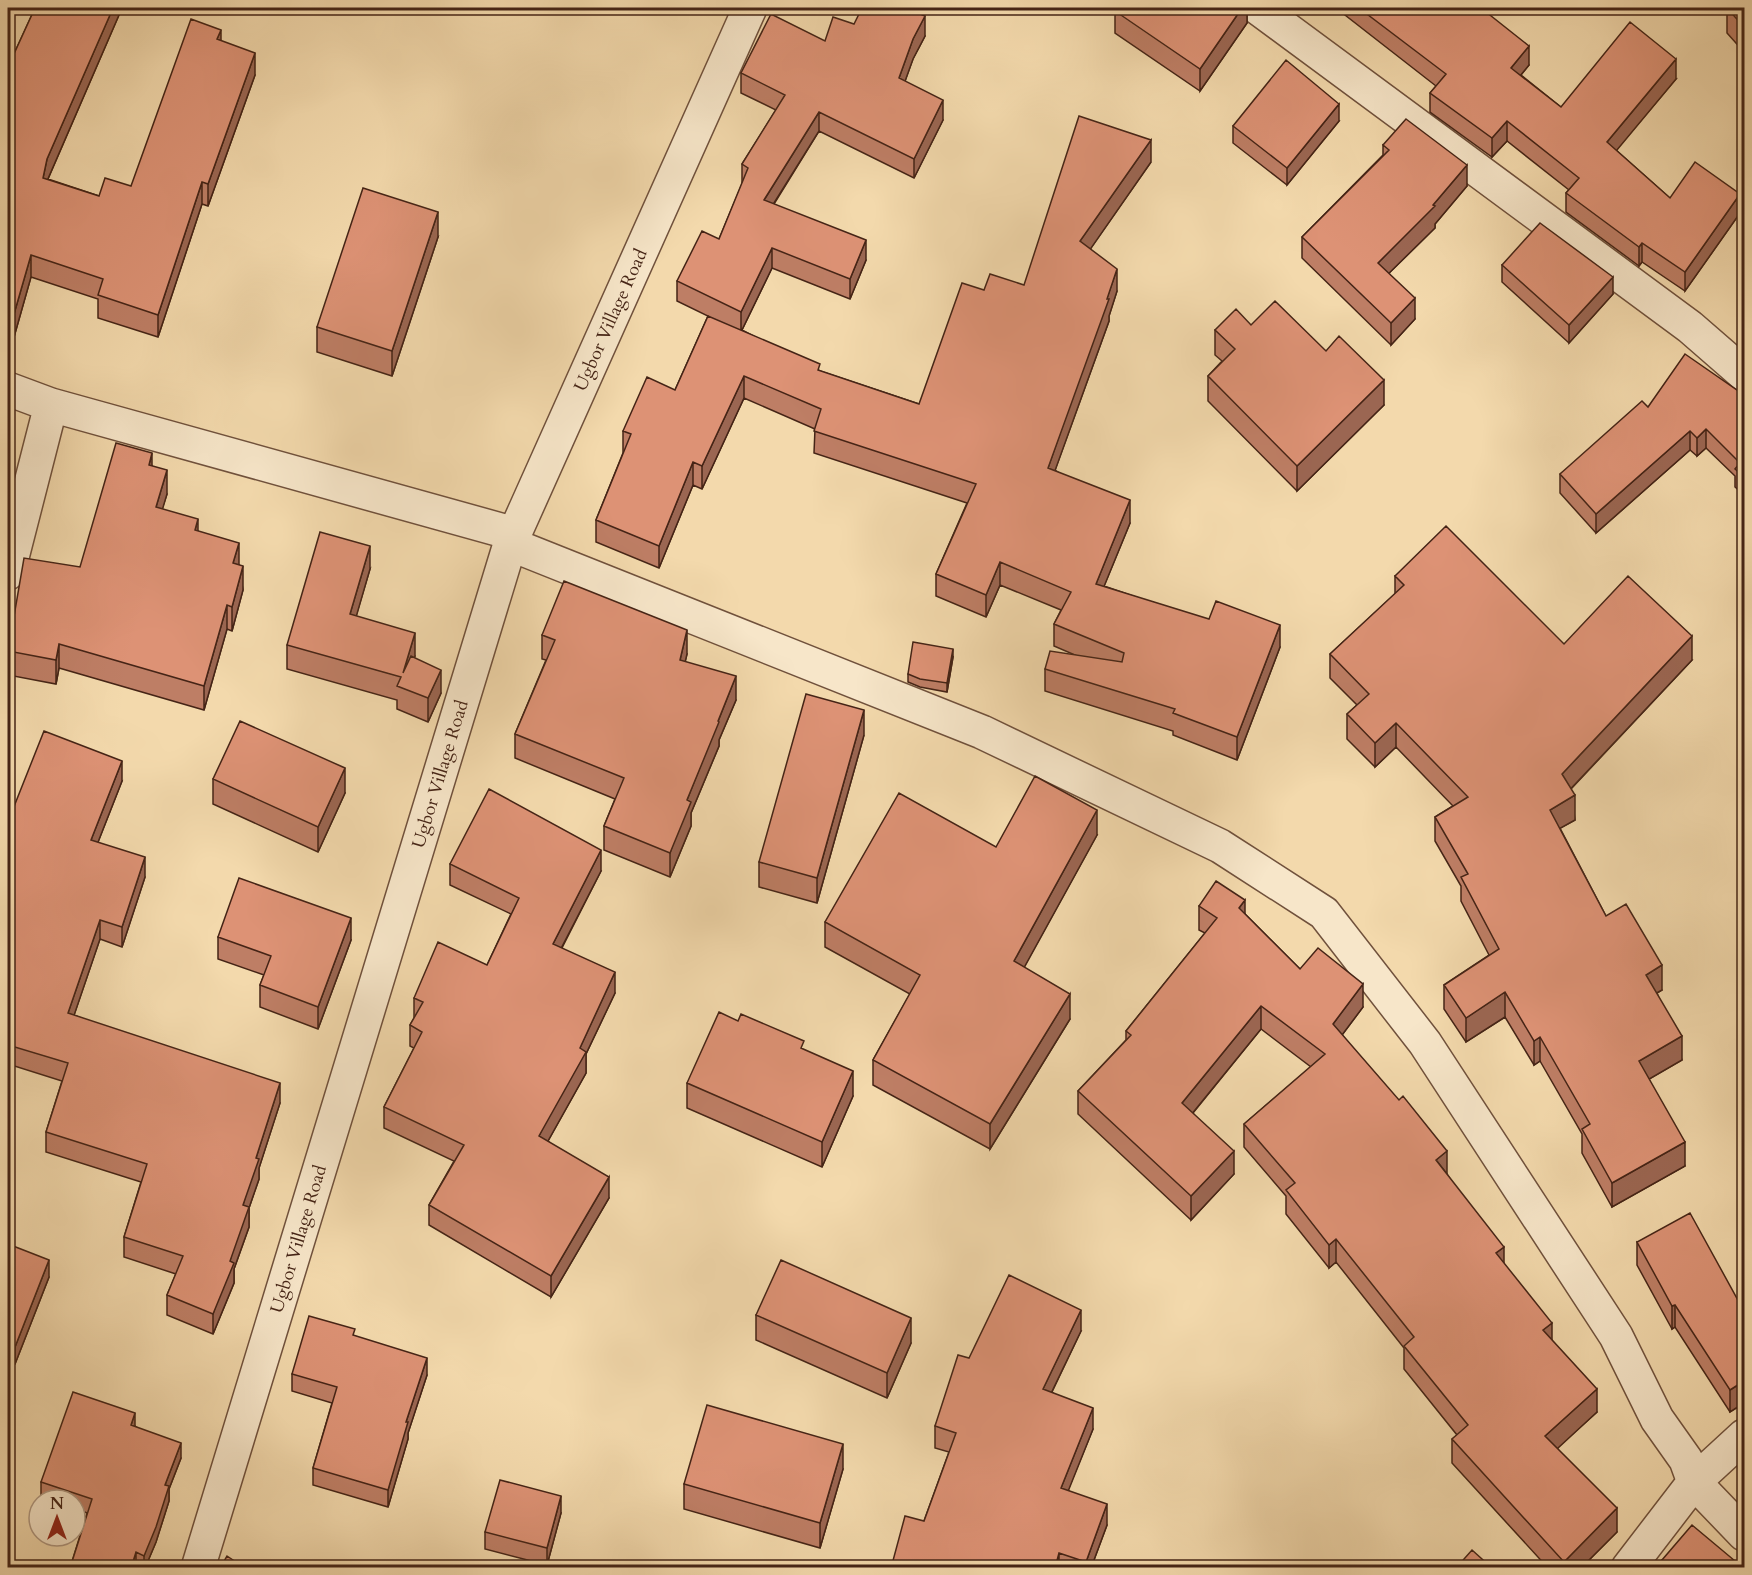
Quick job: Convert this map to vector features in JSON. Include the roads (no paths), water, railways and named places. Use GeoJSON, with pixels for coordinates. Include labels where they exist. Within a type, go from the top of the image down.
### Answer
{"type":"FeatureCollection","features":[{"type":"Feature","properties":{"kind":"street","name":"Ugbor Village Road"},"geometry":{"type":"LineString","coordinates":[[198,1568],[512,539],[750,8]]}},
{"type":"Feature","properties":{"kind":"street"},"geometry":{"type":"LineString","coordinates":[[1258,8],[1690,327],[1744,374]]}},
{"type":"Feature","properties":{"kind":"street"},"geometry":{"type":"LineString","coordinates":[[8,389],[51,405],[512,539],[982,732],[1220,846],[1324,913],[1425,1043],[1610,1326],[1657,1419],[1686,1460],[1694,1482],[1744,1534]]}},
{"type":"Feature","properties":{"kind":"street"},"geometry":{"type":"LineString","coordinates":[[8,573],[51,405]]}},
{"type":"Feature","properties":{"kind":"street"},"geometry":{"type":"LineString","coordinates":[[1628,1568],[1694,1482],[1744,1436]]}}]}
